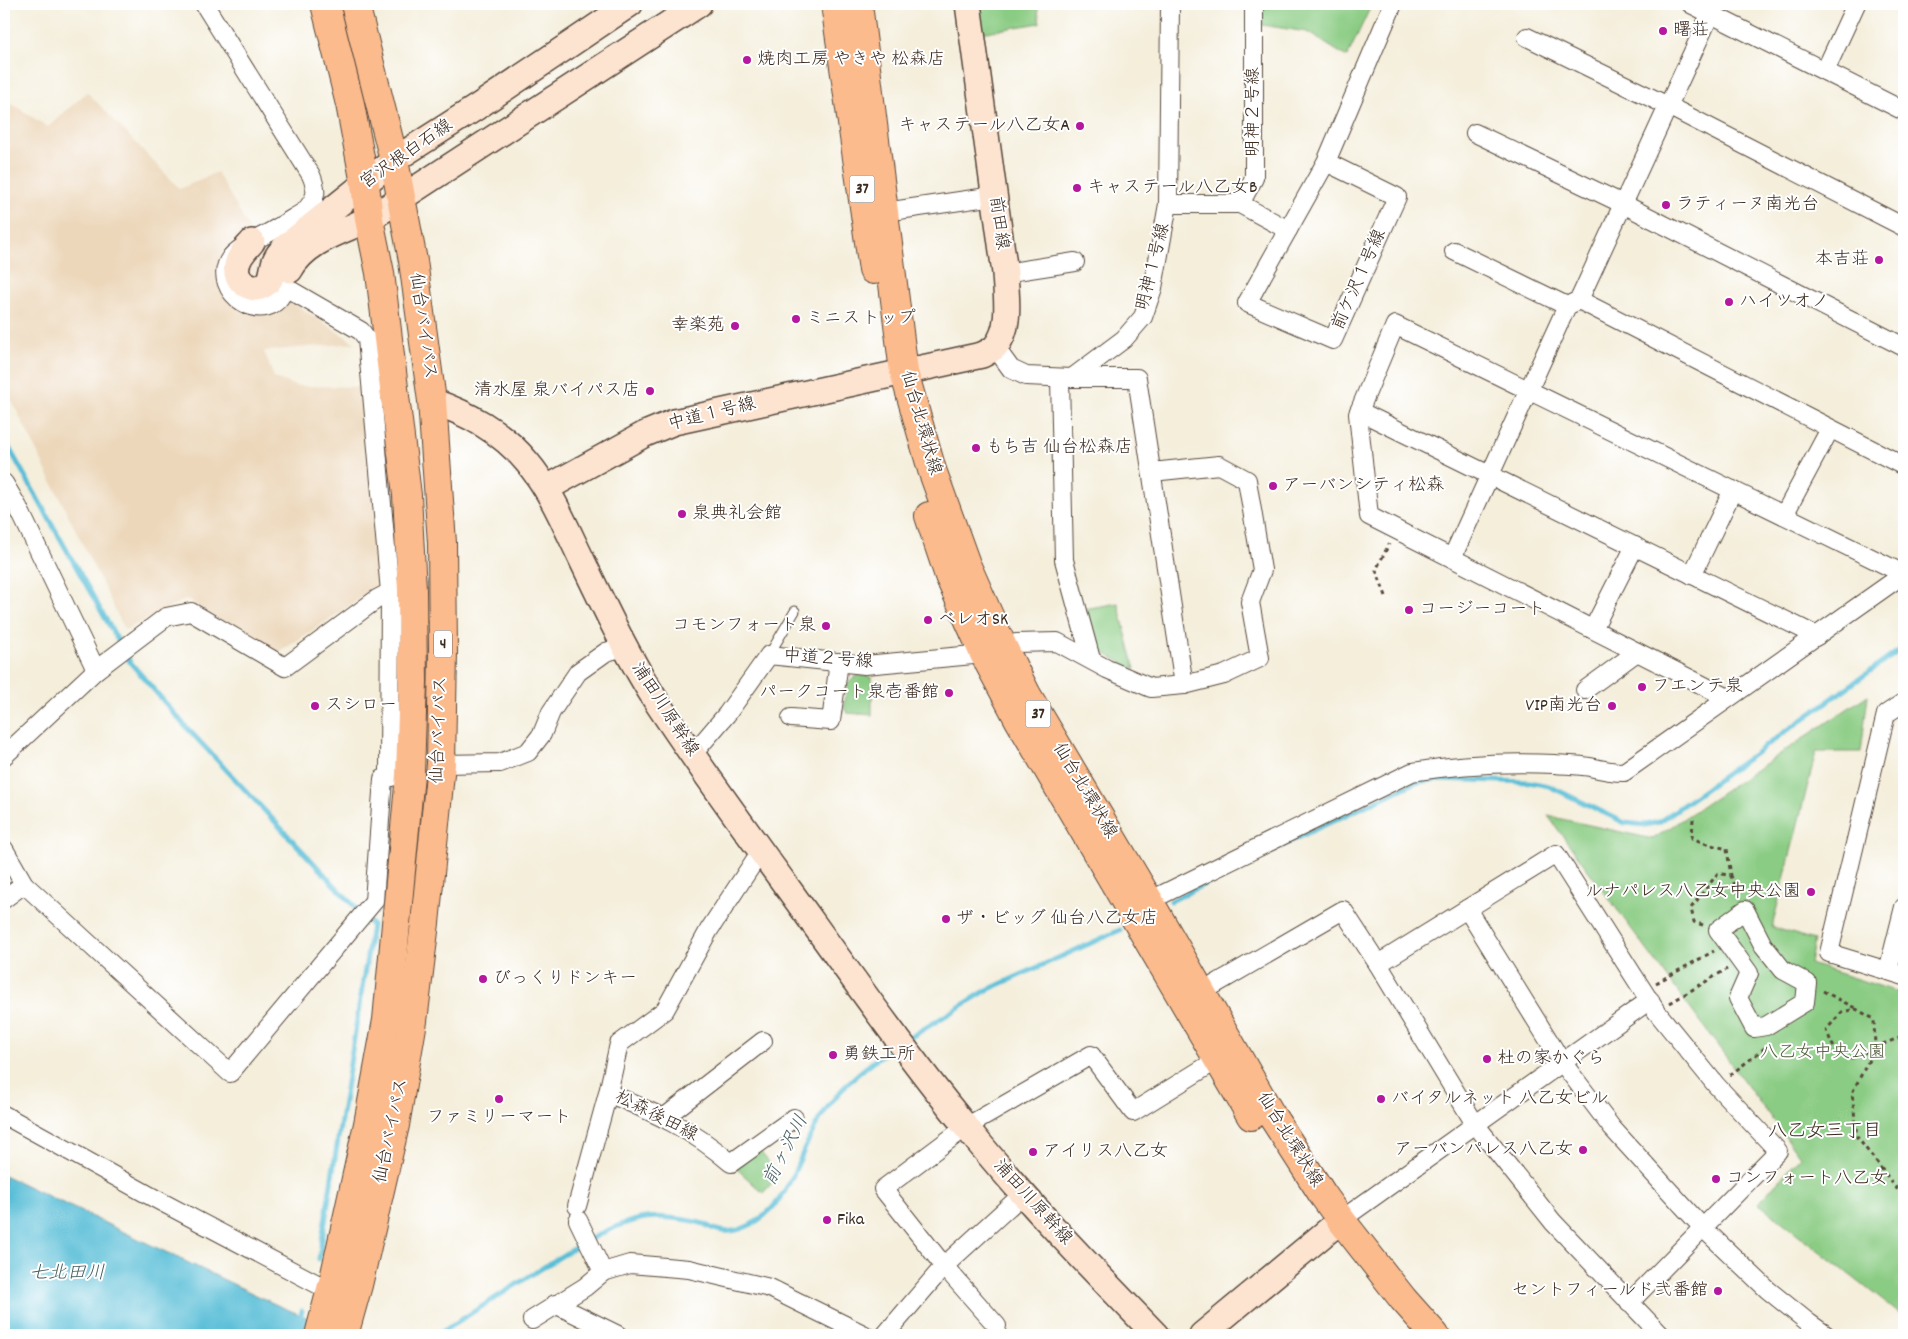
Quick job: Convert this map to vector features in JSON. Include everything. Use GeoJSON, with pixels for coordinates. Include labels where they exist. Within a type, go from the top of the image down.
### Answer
{"type":"FeatureCollection","features":[{"type":"Feature","properties":{"kind":"main road","name":"仙台バイパス"},"geometry":{"type":"LineString","coordinates":[[325,4],[350,104],[380,274],[407,495],[401,591],[412,682],[400,776],[387,1020],[337,1281],[344,1335]]}},
{"type":"Feature","properties":{"kind":"main road","name":"仙台バイパス"},"geometry":{"type":"LineString","coordinates":[[319,1335],[394,1125],[413,1021],[441,764],[442,543],[432,401],[413,261],[394,160],[355,4]]}},
{"type":"Feature","properties":{"kind":"main road","name":"仙台北環状線"},"geometry":{"type":"LineString","coordinates":[[835,4],[896,373],[920,492],[950,576],[993,651],[1027,695],[1148,899],[1200,993],[1270,1112],[1323,1195],[1333,1226],[1403,1299],[1434,1335]]}},
{"type":"Feature","properties":{"kind":"main road","name":"仙台北環状線"},"geometry":{"type":"LineString","coordinates":[[858,4],[885,212],[896,373]]}},
{"type":"Feature","properties":{"kind":"main road","name":"仙台北環状線"},"geometry":{"type":"LineString","coordinates":[[993,651],[1019,720],[1269,1146],[1333,1226],[1410,1335]]}},
{"type":"Feature","properties":{"kind":"street"},"geometry":{"type":"LineString","coordinates":[[4,756],[99,667],[166,616],[191,612],[285,667],[377,599],[401,591],[367,339],[361,331],[285,287],[282,296],[277,301],[270,306],[260,308],[250,306],[234,295],[226,281],[225,268],[235,252],[305,211],[312,202],[316,189],[311,175],[204,4]]}},
{"type":"Feature","properties":{"kind":"street","name":"宮沢根白石線"},"geometry":{"type":"LineString","coordinates":[[252,242],[239,257],[236,266],[237,276],[246,286],[260,287],[266,285],[270,279],[274,263],[284,248],[394,160],[477,107],[630,4]]}},
{"type":"Feature","properties":{"kind":"street","name":"宮沢根白石線"},"geometry":{"type":"LineString","coordinates":[[285,287],[288,272],[301,254],[326,238],[369,219],[699,4]]}},
{"type":"Feature","properties":{"kind":"street","name":"前田線"},"geometry":{"type":"LineString","coordinates":[[968,4],[1005,273],[1007,316],[1003,333],[995,347]]}},
{"type":"Feature","properties":{"kind":"street","name":"明神１号線"},"geometry":{"type":"LineString","coordinates":[[1066,378],[1124,339],[1143,317],[1152,288],[1168,204],[1170,4]]}},
{"type":"Feature","properties":{"kind":"street","name":"明神２号線"},"geometry":{"type":"LineString","coordinates":[[1240,204],[1254,178],[1254,4]]}},
{"type":"Feature","properties":{"kind":"street","name":"前ケ沢１号線"},"geometry":{"type":"LineString","coordinates":[[1326,162],[1397,197],[1333,340],[1247,303],[1326,162],[1393,4]]}},
{"type":"Feature","properties":{"kind":"street"},"geometry":{"type":"LineString","coordinates":[[1691,4],[1712,9],[1825,71],[1904,111]]}},
{"type":"Feature","properties":{"kind":"street"},"geometry":{"type":"LineString","coordinates":[[1825,71],[1856,4]]}},
{"type":"Feature","properties":{"kind":"street"},"geometry":{"type":"LineString","coordinates":[[1452,558],[1528,390],[1623,204],[1712,9]]}},
{"type":"Feature","properties":{"kind":"street"},"geometry":{"type":"LineString","coordinates":[[1527,37],[1668,106],[1904,227]]}},
{"type":"Feature","properties":{"kind":"street"},"geometry":{"type":"LineString","coordinates":[[1475,133],[1623,204],[1904,347]]}},
{"type":"Feature","properties":{"kind":"street"},"geometry":{"type":"LineString","coordinates":[[885,212],[994,196]]}},
{"type":"Feature","properties":{"kind":"street"},"geometry":{"type":"LineString","coordinates":[[1168,204],[1240,204],[1288,230]]}},
{"type":"Feature","properties":{"kind":"street"},"geometry":{"type":"LineString","coordinates":[[1454,251],[1573,303],[1904,466]]}},
{"type":"Feature","properties":{"kind":"street"},"geometry":{"type":"LineString","coordinates":[[1005,273],[1075,262]]}},
{"type":"Feature","properties":{"kind":"street"},"geometry":{"type":"LineString","coordinates":[[1148,899],[1159,896],[1412,772],[1434,768],[1498,764],[1554,764],[1624,772],[1904,574],[1395,325],[1359,411],[1369,516],[1728,698]]}},
{"type":"Feature","properties":{"kind":"street"},"geometry":{"type":"LineString","coordinates":[[896,373],[982,355],[995,347],[1011,369],[1026,376],[1137,378],[1184,685]]}},
{"type":"Feature","properties":{"kind":"street","name":"中道１号線"},"geometry":{"type":"LineString","coordinates":[[547,488],[645,434],[674,422],[896,373]]}},
{"type":"Feature","properties":{"kind":"street"},"geometry":{"type":"LineString","coordinates":[[1066,378],[1064,560],[1091,659]]}},
{"type":"Feature","properties":{"kind":"street","name":"浦田川原幹線"},"geometry":{"type":"LineString","coordinates":[[432,401],[464,412],[499,434],[526,460],[547,488],[624,647],[692,755],[916,1064],[966,1127],[1023,1194],[1156,1335]]}},
{"type":"Feature","properties":{"kind":"street"},"geometry":{"type":"LineString","coordinates":[[1359,411],[1817,636]]}},
{"type":"Feature","properties":{"kind":"street"},"geometry":{"type":"LineString","coordinates":[[1784,516],[1830,429]]}},
{"type":"Feature","properties":{"kind":"street","name":"中道２号線"},"geometry":{"type":"LineString","coordinates":[[692,755],[727,714],[769,655],[865,665],[993,651],[1016,643],[1057,642],[1107,669],[1151,688],[1184,685],[1224,676],[1260,658],[1250,602],[1262,570],[1247,480],[1219,466],[1152,472]]}},
{"type":"Feature","properties":{"kind":"street"},"geometry":{"type":"LineString","coordinates":[[4,483],[18,506],[99,667]]}},
{"type":"Feature","properties":{"kind":"street"},"geometry":{"type":"LineString","coordinates":[[1692,575],[1732,490]]}},
{"type":"Feature","properties":{"kind":"street"},"geometry":{"type":"LineString","coordinates":[[1593,629],[1635,546]]}},
{"type":"Feature","properties":{"kind":"street"},"geometry":{"type":"LineString","coordinates":[[441,764],[500,763],[528,752],[542,734],[551,712],[578,672],[606,652],[624,647]]}},
{"type":"Feature","properties":{"kind":"street"},"geometry":{"type":"LineString","coordinates":[[1585,690],[1637,652]]}},
{"type":"Feature","properties":{"kind":"street"},"geometry":{"type":"LineString","coordinates":[[791,718],[831,721],[839,662]]}},
{"type":"Feature","properties":{"kind":"street"},"geometry":{"type":"LineString","coordinates":[[1904,702],[1886,714],[1829,953],[1896,973],[1904,908]]}},
{"type":"Feature","properties":{"kind":"street"},"geometry":{"type":"LineString","coordinates":[[4,849],[24,884],[230,1073],[374,901],[383,779],[400,776]]}},
{"type":"Feature","properties":{"kind":"street","name":"松森後田線"},"geometry":{"type":"LineString","coordinates":[[761,850],[709,930],[665,1010],[619,1044],[608,1093],[665,1117],[710,1145],[731,1163],[794,1118]]}},
{"type":"Feature","properties":{"kind":"street"},"geometry":{"type":"LineString","coordinates":[[1378,964],[1556,854],[1650,1000],[1716,1085],[1778,1151],[1629,1303]]}},
{"type":"Feature","properties":{"kind":"street"},"geometry":{"type":"LineString","coordinates":[[4,899],[24,884]]}},
{"type":"Feature","properties":{"kind":"street"},"geometry":{"type":"LineString","coordinates":[[1467,909],[1562,1062],[1612,1128],[1703,1228],[1768,1290],[1808,1323],[1826,1335]]}},
{"type":"Feature","properties":{"kind":"street"},"geometry":{"type":"LineString","coordinates":[[1200,993],[1343,910],[1475,1124],[1553,1222],[1661,1335]]}},
{"type":"Feature","properties":{"kind":"street"},"geometry":{"type":"LineString","coordinates":[[1745,910],[1763,945],[1783,970],[1807,983],[1805,1002],[1766,1026],[1754,1028],[1738,998],[1749,973],[1723,936],[1745,910]]}},
{"type":"Feature","properties":{"kind":"street"},"geometry":{"type":"LineString","coordinates":[[1202,1335],[1333,1226],[1650,1000]]}},
{"type":"Feature","properties":{"kind":"street"},"geometry":{"type":"LineString","coordinates":[[665,1117],[764,1042]]}},
{"type":"Feature","properties":{"kind":"street"},"geometry":{"type":"LineString","coordinates":[[997,1326],[944,1266],[883,1189],[966,1127],[1091,1055],[1133,1112],[1217,1060]]}},
{"type":"Feature","properties":{"kind":"street"},"geometry":{"type":"LineString","coordinates":[[603,1272],[579,1219],[608,1093]]}},
{"type":"Feature","properties":{"kind":"street"},"geometry":{"type":"LineString","coordinates":[[4,1115],[154,1198],[337,1281]]}},
{"type":"Feature","properties":{"kind":"street"},"geometry":{"type":"LineString","coordinates":[[885,1335],[944,1266],[1023,1194]]}},
{"type":"Feature","properties":{"kind":"street"},"geometry":{"type":"LineString","coordinates":[[532,1320],[585,1287],[603,1272],[630,1264],[689,1269],[770,1288],[865,1335]]}},
{"type":"Feature","properties":{"kind":"street"},"geometry":{"type":"LineString","coordinates":[[555,1304],[618,1335]]}},
{"type":"Feature","properties":{"kind":"lane"},"geometry":{"type":"LineString","coordinates":[[769,655],[794,611]]}},
{"type":"Feature","properties":{"kind":"path"},"geometry":{"type":"LineString","coordinates":[[1386,596],[1376,570],[1396,530]]}},
{"type":"Feature","properties":{"kind":"path"},"geometry":{"type":"LineString","coordinates":[[1693,819],[1692,838],[1727,849],[1731,876],[1745,910]]}},
{"type":"Feature","properties":{"kind":"path"},"geometry":{"type":"LineString","coordinates":[[1650,1000],[1723,936],[1694,922],[1691,908],[1718,873],[1731,876]]}},
{"type":"Feature","properties":{"kind":"path"},"geometry":{"type":"LineString","coordinates":[[1650,1000],[1740,961]]}},
{"type":"Feature","properties":{"kind":"path"},"geometry":{"type":"LineString","coordinates":[[1807,983],[1874,1019],[1875,1047],[1852,1093],[1857,1137],[1904,1198]]}},
{"type":"Feature","properties":{"kind":"path"},"geometry":{"type":"LineString","coordinates":[[1856,1009],[1842,1012],[1826,1030],[1839,1055],[1853,1058],[1904,1036]]}},
{"type":"Feature","properties":{"kind":"path"},"geometry":{"type":"LineString","coordinates":[[1716,1085],[1776,1039]]}},
{"type":"Feature","properties":{"kind":"shaded area"},"geometry":{"type":"Polygon","coordinates":[[[87,92],[180,189],[217,172],[290,301],[355,343],[264,351],[274,378],[296,386],[360,387],[384,583],[275,655],[187,599],[125,630],[4,385],[4,99],[48,127],[87,92]]]}},
{"type":"Feature","properties":{"kind":"green space"},"geometry":{"type":"Polygon","coordinates":[[[977,4],[1037,4],[1040,23],[980,33],[977,4]]]}},
{"type":"Feature","properties":{"kind":"green space"},"geometry":{"type":"Polygon","coordinates":[[[1263,4],[1372,4],[1347,57],[1307,32],[1262,25],[1263,4]]]}},
{"type":"Feature","properties":{"kind":"green space"},"geometry":{"type":"Polygon","coordinates":[[[1118,603],[1135,669],[1098,650],[1084,609],[1118,603]]]}},
{"type":"Feature","properties":{"kind":"green space"},"geometry":{"type":"Polygon","coordinates":[[[858,675],[872,677],[872,715],[847,713],[844,708],[847,684],[858,675]]]}},
{"type":"Feature","properties":{"kind":"green space","name":"八乙女中央公園"},"geometry":{"type":"Polygon","coordinates":[[[1868,695],[1861,752],[1816,752],[1772,927],[1814,940],[1810,964],[1904,994],[1904,1315],[1901,1315],[1758,1203],[1800,1157],[1548,816],[1653,839],[1868,695]]]}},
{"type":"Feature","properties":{"kind":"green space"},"geometry":{"type":"Polygon","coordinates":[[[759,1150],[777,1172],[772,1183],[763,1193],[736,1168],[759,1150]]]}},
{"type":"Feature","properties":{"kind":"water","name":"七北田川"},"geometry":{"type":"Polygon","coordinates":[[[4,1175],[277,1305],[349,1335],[4,1335],[4,1175]]]}},
{"type":"Feature","properties":{"kind":"waterway"},"geometry":{"type":"LineString","coordinates":[[4,439],[130,662],[186,727],[372,925],[319,1259]]}},
{"type":"Feature","properties":{"kind":"waterway"},"geometry":{"type":"LineString","coordinates":[[1171,901],[1301,836],[1414,783],[1437,779],[1529,782],[1549,786],[1625,823],[1645,825],[1659,822],[1904,647]]}},
{"type":"Feature","properties":{"kind":"waterway","name":"前ヶ沢川"},"geometry":{"type":"LineString","coordinates":[[906,1040],[987,990],[1120,930]]}},
{"type":"Feature","properties":{"kind":"waterway","name":"前ヶ沢川"},"geometry":{"type":"LineString","coordinates":[[437,1335],[573,1249],[600,1234],[627,1223],[654,1217],[672,1218],[697,1222],[725,1232],[741,1229],[757,1221],[770,1211],[780,1199],[795,1171],[807,1142],[830,1104],[855,1077],[894,1047]]}},
{"type":"Feature","properties":{"kind":"waterway"},"geometry":{"type":"LineString","coordinates":[[299,1321],[302,1311]]}},
{"type":"Feature","properties":{"kind":"place","name":"曙荘"},"geometry":{"type":"Point","coordinates":[1663,31]}},
{"type":"Feature","properties":{"kind":"place","name":"焼肉工房 やきや 松森店"},"geometry":{"type":"Point","coordinates":[747,60]}},
{"type":"Feature","properties":{"kind":"place","name":"キャステール八乙女A"},"geometry":{"type":"Point","coordinates":[1080,126]}},
{"type":"Feature","properties":{"kind":"place","name":"キャステール八乙女B"},"geometry":{"type":"Point","coordinates":[1077,188]}},
{"type":"Feature","properties":{"kind":"place","name":"ラティーヌ南光台"},"geometry":{"type":"Point","coordinates":[1666,205]}},
{"type":"Feature","properties":{"kind":"place","name":"本吉荘"},"geometry":{"type":"Point","coordinates":[1879,260]}},
{"type":"Feature","properties":{"kind":"place","name":"ハイツオノ"},"geometry":{"type":"Point","coordinates":[1729,302]}},
{"type":"Feature","properties":{"kind":"place","name":"ミニストップ"},"geometry":{"type":"Point","coordinates":[796,319]}},
{"type":"Feature","properties":{"kind":"place","name":"幸楽苑"},"geometry":{"type":"Point","coordinates":[735,326]}},
{"type":"Feature","properties":{"kind":"place","name":"清水屋 泉バイパス店"},"geometry":{"type":"Point","coordinates":[650,391]}},
{"type":"Feature","properties":{"kind":"place","name":"もち吉 仙台松森店"},"geometry":{"type":"Point","coordinates":[976,448]}},
{"type":"Feature","properties":{"kind":"place","name":"アーバンシティ松森"},"geometry":{"type":"Point","coordinates":[1273,486]}},
{"type":"Feature","properties":{"kind":"place","name":"泉典礼会館"},"geometry":{"type":"Point","coordinates":[682,514]}},
{"type":"Feature","properties":{"kind":"place","name":"コージーコート"},"geometry":{"type":"Point","coordinates":[1409,610]}},
{"type":"Feature","properties":{"kind":"place","name":"ベレオSK"},"geometry":{"type":"Point","coordinates":[928,620]}},
{"type":"Feature","properties":{"kind":"place","name":"コモンフォート泉"},"geometry":{"type":"Point","coordinates":[826,626]}},
{"type":"Feature","properties":{"kind":"place","name":"フエンテ泉"},"geometry":{"type":"Point","coordinates":[1642,687]}},
{"type":"Feature","properties":{"kind":"place","name":"パークコート泉壱番館"},"geometry":{"type":"Point","coordinates":[949,693]}},
{"type":"Feature","properties":{"kind":"place","name":"スシロー"},"geometry":{"type":"Point","coordinates":[315,706]}},
{"type":"Feature","properties":{"kind":"place","name":"VIP南光台"},"geometry":{"type":"Point","coordinates":[1612,706]}},
{"type":"Feature","properties":{"kind":"place","name":"ルナパレス八乙女中央公園"},"geometry":{"type":"Point","coordinates":[1811,892]}},
{"type":"Feature","properties":{"kind":"place","name":"ザ・ビッグ 仙台八乙女店"},"geometry":{"type":"Point","coordinates":[946,919]}},
{"type":"Feature","properties":{"kind":"place","name":"びっくりドンキー"},"geometry":{"type":"Point","coordinates":[483,979]}},
{"type":"Feature","properties":{"kind":"place","name":"勇鉄工所"},"geometry":{"type":"Point","coordinates":[833,1055]}},
{"type":"Feature","properties":{"kind":"place","name":"杜の家かぐら"},"geometry":{"type":"Point","coordinates":[1487,1059]}},
{"type":"Feature","properties":{"kind":"place","name":"ファミリーマート"},"geometry":{"type":"Point","coordinates":[499,1099]}},
{"type":"Feature","properties":{"kind":"place","name":"バイタルネット 八乙女ビル"},"geometry":{"type":"Point","coordinates":[1381,1099]}},
{"type":"Feature","properties":{"kind":"place","name":"アーバンパレス八乙女"},"geometry":{"type":"Point","coordinates":[1583,1150]}},
{"type":"Feature","properties":{"kind":"place","name":"アイリス八乙女"},"geometry":{"type":"Point","coordinates":[1033,1152]}},
{"type":"Feature","properties":{"kind":"place","name":"コンフォート八乙女"},"geometry":{"type":"Point","coordinates":[1716,1179]}},
{"type":"Feature","properties":{"kind":"place","name":"Fika"},"geometry":{"type":"Point","coordinates":[827,1220]}},
{"type":"Feature","properties":{"kind":"place","name":"セントフィールド弐番館"},"geometry":{"type":"Point","coordinates":[1718,1291]}},
{"type":"Feature","properties":{"kind":"district","name":"八乙女三丁目"},"geometry":{"type":"Point","coordinates":[1825,1132]}}]}
